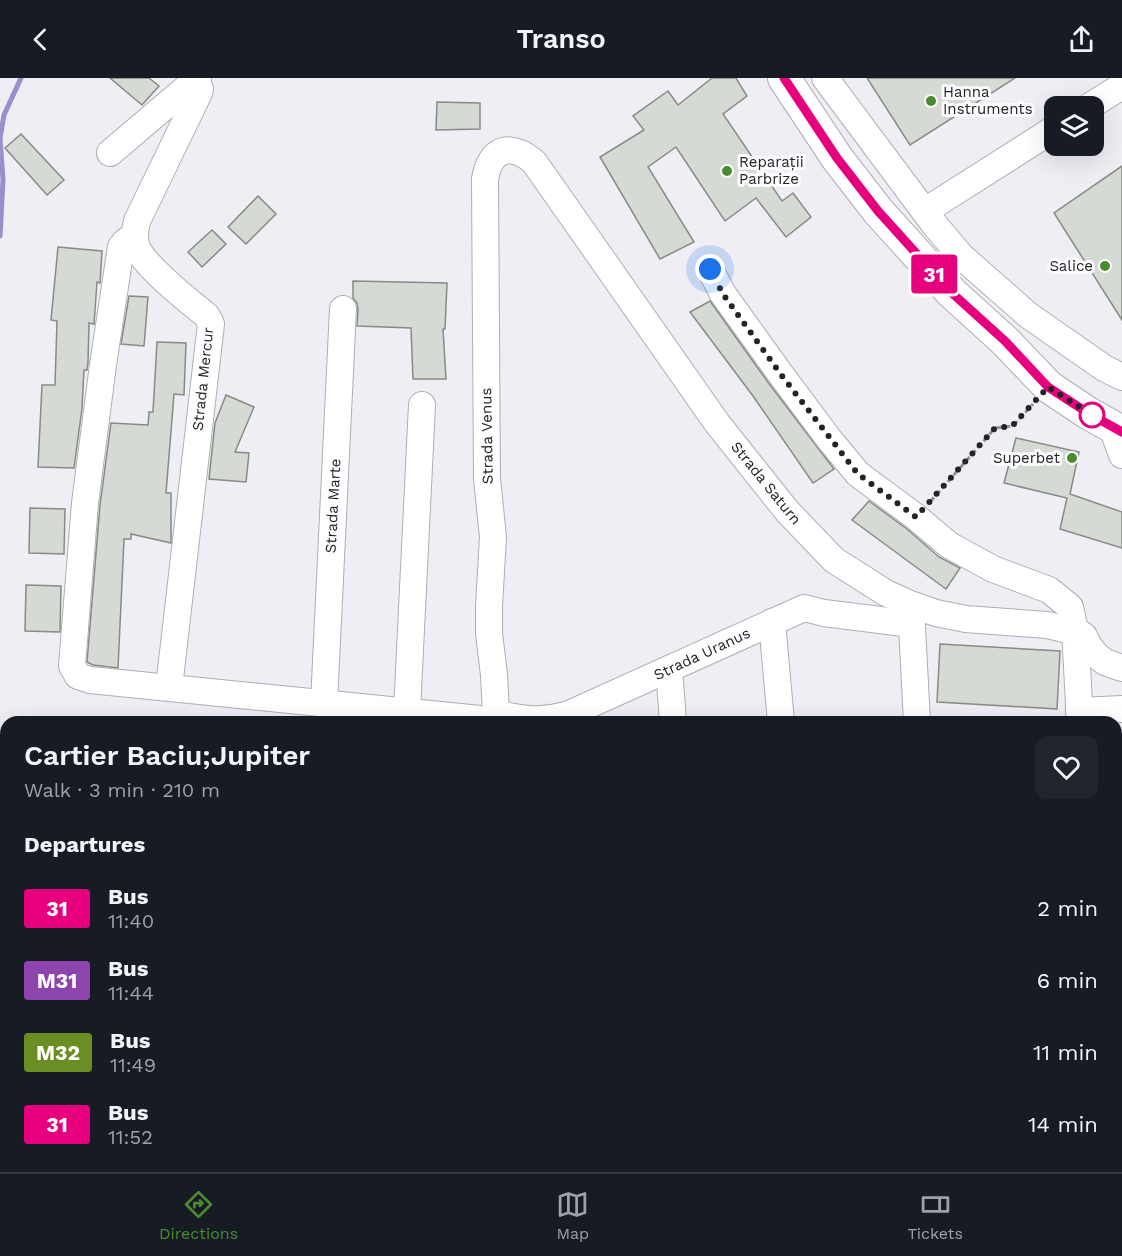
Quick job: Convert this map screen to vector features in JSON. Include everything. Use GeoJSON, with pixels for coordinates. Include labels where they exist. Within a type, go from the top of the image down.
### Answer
{"type":"FeatureCollection","features":[{"type":"Feature","properties":{"kind":"main road"},"geometry":{"type":"LineString","coordinates":[[784,78],[837,158],[878,211],[952,293],[1005,341],[1048,387],[1119,438]]}},
{"type":"Feature","properties":{"kind":"street"},"geometry":{"type":"LineString","coordinates":[[825,78],[961,256],[1028,315],[1104,368],[1122,376]]}},
{"type":"Feature","properties":{"kind":"street"},"geometry":{"type":"LineString","coordinates":[[110,153],[197,79],[199,93],[137,221],[135,237]]}},
{"type":"Feature","properties":{"kind":"street"},"geometry":{"type":"LineString","coordinates":[[1104,97],[1122,86]]}},
{"type":"Feature","properties":{"kind":"street"},"geometry":{"type":"LineString","coordinates":[[1104,116],[1122,104]]}},
{"type":"Feature","properties":{"kind":"street"},"geometry":{"type":"LineString","coordinates":[[929,217],[1044,136]]}},
{"type":"Feature","properties":{"kind":"street","name":"Strada Saturn"},"geometry":{"type":"LineString","coordinates":[[513,150],[525,154],[545,176],[717,423],[787,511],[834,560],[911,614],[936,613],[966,619],[1047,625],[1075,630]]}},
{"type":"Feature","properties":{"kind":"street","name":"Strada Venus"},"geometry":{"type":"LineString","coordinates":[[484,716],[494,675],[489,633],[493,537],[487,479],[485,179],[489,165],[496,156],[513,150]]}},
{"type":"Feature","properties":{"kind":"street"},"geometry":{"type":"LineString","coordinates":[[929,217],[1044,153]]}},
{"type":"Feature","properties":{"kind":"street","name":"Strada Mercur"},"geometry":{"type":"LineString","coordinates":[[135,237],[139,252],[147,263],[207,316],[211,324],[169,687]]}},
{"type":"Feature","properties":{"kind":"street","name":"Strada Uranus"},"geometry":{"type":"LineString","coordinates":[[135,237],[130,238],[120,247],[114,284],[86,502],[72,666],[78,676],[90,680],[462,716]]}},
{"type":"Feature","properties":{"kind":"street"},"geometry":{"type":"LineString","coordinates":[[710,269],[723,294],[782,376],[858,474],[949,545],[993,568],[1048,590],[1070,607],[1075,630],[1079,716],[1122,709]]}},
{"type":"Feature","properties":{"kind":"street","name":"Strada Marte"},"geometry":{"type":"LineString","coordinates":[[324,703],[343,309]]}},
{"type":"Feature","properties":{"kind":"street"},"geometry":{"type":"LineString","coordinates":[[407,711],[422,405]]}},
{"type":"Feature","properties":{"kind":"street","name":"Strada Uranus"},"geometry":{"type":"LineString","coordinates":[[563,716],[804,609],[824,613],[911,614]]}},
{"type":"Feature","properties":{"kind":"street"},"geometry":{"type":"LineString","coordinates":[[911,614],[917,716]]}},
{"type":"Feature","properties":{"kind":"street"},"geometry":{"type":"LineString","coordinates":[[772,622],[780,716]]}},
{"type":"Feature","properties":{"kind":"street"},"geometry":{"type":"LineString","coordinates":[[1075,630],[1084,636],[1097,656],[1105,662],[1122,668]]}},
{"type":"Feature","properties":{"kind":"street"},"geometry":{"type":"LineString","coordinates":[[669,669],[673,716]]}},
{"type":"Feature","properties":{"kind":"path"},"geometry":{"type":"LineString","coordinates":[[916,517],[995,428],[1012,426],[1048,387]]}},
{"type":"Feature","properties":{"kind":"building"},"geometry":{"type":"Polygon","coordinates":[[[110,78],[149,78],[159,86],[142,105],[110,78]]]}},
{"type":"Feature","properties":{"kind":"building"},"geometry":{"type":"Polygon","coordinates":[[[712,78],[736,78],[747,96],[723,114],[782,201],[793,193],[811,217],[786,237],[756,198],[725,221],[676,147],[648,167],[694,242],[660,259],[600,157],[644,130],[633,116],[668,91],[678,105],[712,78]]]}},
{"type":"Feature","properties":{"kind":"building","name":"Hanna Instruments"},"geometry":{"type":"Polygon","coordinates":[[[867,78],[1015,78],[910,145],[867,78]]]}},
{"type":"Feature","properties":{"kind":"building"},"geometry":{"type":"Polygon","coordinates":[[[437,102],[480,103],[480,129],[436,130],[437,102]]]}},
{"type":"Feature","properties":{"kind":"building"},"geometry":{"type":"Polygon","coordinates":[[[21,134],[64,180],[47,195],[5,148],[21,134]]]}},
{"type":"Feature","properties":{"kind":"building","name":"Salice"},"geometry":{"type":"Polygon","coordinates":[[[1122,166],[1122,320],[1054,213],[1122,166]]]}},
{"type":"Feature","properties":{"kind":"building"},"geometry":{"type":"Polygon","coordinates":[[[258,196],[276,214],[246,244],[228,227],[258,196]]]}},
{"type":"Feature","properties":{"kind":"building"},"geometry":{"type":"Polygon","coordinates":[[[212,230],[226,244],[202,267],[188,252],[212,230]]]}},
{"type":"Feature","properties":{"kind":"building"},"geometry":{"type":"Polygon","coordinates":[[[58,247],[102,251],[94,324],[89,323],[88,363],[87,370],[84,370],[82,408],[74,468],[38,467],[42,385],[55,385],[57,321],[51,320],[58,247]]]}},
{"type":"Feature","properties":{"kind":"building"},"geometry":{"type":"Polygon","coordinates":[[[353,281],[447,283],[445,329],[443,329],[446,379],[413,379],[411,328],[357,326],[358,310],[353,298],[353,281]]]}},
{"type":"Feature","properties":{"kind":"building"},"geometry":{"type":"Polygon","coordinates":[[[129,296],[148,297],[144,346],[121,344],[129,296]]]}},
{"type":"Feature","properties":{"kind":"building"},"geometry":{"type":"Polygon","coordinates":[[[710,301],[834,469],[813,483],[753,396],[690,312],[710,301]]]}},
{"type":"Feature","properties":{"kind":"building"},"geometry":{"type":"Polygon","coordinates":[[[157,342],[186,343],[184,395],[174,394],[166,493],[171,493],[171,543],[131,534],[131,539],[124,539],[118,668],[93,665],[87,662],[100,505],[111,423],[148,425],[149,412],[153,412],[157,342]]]}},
{"type":"Feature","properties":{"kind":"building"},"geometry":{"type":"Polygon","coordinates":[[[226,395],[254,407],[235,452],[249,453],[246,482],[209,479],[215,423],[226,395]]]}},
{"type":"Feature","properties":{"kind":"building"},"geometry":{"type":"Polygon","coordinates":[[[1016,438],[1079,452],[1070,494],[1122,512],[1122,548],[1060,529],[1067,498],[1004,483],[1016,438]]]}},
{"type":"Feature","properties":{"kind":"building"},"geometry":{"type":"Polygon","coordinates":[[[869,501],[907,529],[939,557],[960,568],[946,589],[852,520],[869,501]]]}},
{"type":"Feature","properties":{"kind":"building"},"geometry":{"type":"Polygon","coordinates":[[[30,508],[65,509],[64,554],[29,553],[30,508]]]}},
{"type":"Feature","properties":{"kind":"building"},"geometry":{"type":"Polygon","coordinates":[[[26,585],[61,586],[60,632],[25,631],[26,585]]]}},
{"type":"Feature","properties":{"kind":"building"},"geometry":{"type":"Polygon","coordinates":[[[940,644],[1060,651],[1057,709],[937,702],[940,644]]]}},
{"type":"Feature","properties":{"kind":"waterway"},"geometry":{"type":"LineString","coordinates":[[0,236],[3,180],[0,138],[4,115],[21,78]]}},
{"type":"Feature","properties":{"kind":"bus line","name":"31"},"geometry":{"type":"LineString","coordinates":[[784,78],[837,158],[878,211],[952,293],[1005,341],[1048,387],[1122,432]]}},
{"type":"Feature","properties":{"kind":"place","name":"Hanna Instruments"},"geometry":{"type":"Point","coordinates":[931,101]}},
{"type":"Feature","properties":{"kind":"place","name":"Reparații Parbrize"},"geometry":{"type":"Point","coordinates":[727,171]}},
{"type":"Feature","properties":{"kind":"place","name":"Salice"},"geometry":{"type":"Point","coordinates":[1105,266]}},
{"type":"Feature","properties":{"kind":"place","name":"Superbet"},"geometry":{"type":"Point","coordinates":[1072,458]}},
{"type":"Feature","properties":{"kind":"route"},"geometry":{"type":"LineString","coordinates":[[710,269],[723,294],[782,376],[858,474],[916,517],[995,428],[1012,426],[1048,387],[1092,415]]}}]}
